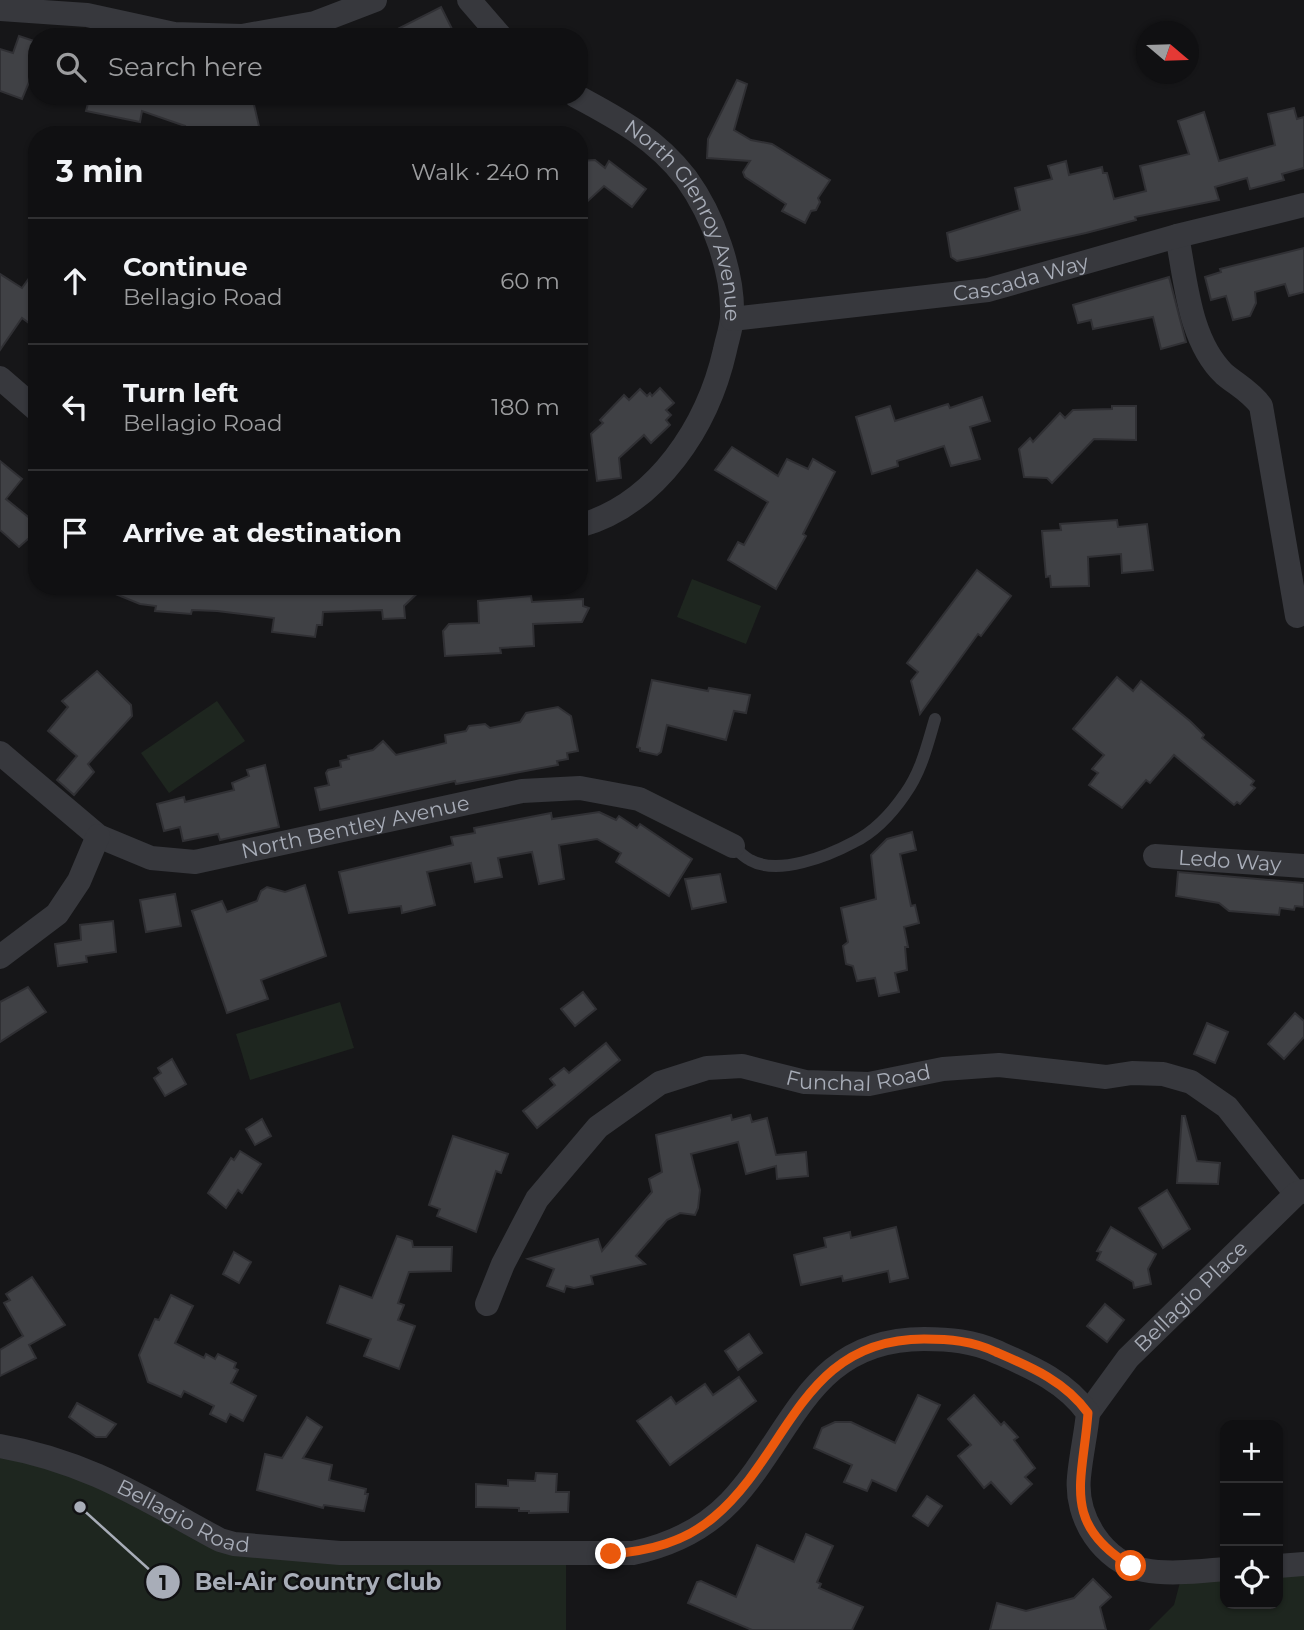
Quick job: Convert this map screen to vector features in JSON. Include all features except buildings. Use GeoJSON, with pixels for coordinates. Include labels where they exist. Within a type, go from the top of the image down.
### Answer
{"type":"FeatureCollection","features":[{"type":"Feature","properties":{"kind":"street"},"geometry":{"type":"LineString","coordinates":[[287,28],[315,23],[375,0]]}},
{"type":"Feature","properties":{"kind":"street"},"geometry":{"type":"LineString","coordinates":[[469,0],[493,28]]}},
{"type":"Feature","properties":{"kind":"street"},"geometry":{"type":"LineString","coordinates":[[0,9],[86,15],[146,28]]}},
{"type":"Feature","properties":{"kind":"street","name":"North Glenroy Avenue"},"geometry":{"type":"LineString","coordinates":[[588,102],[631,125],[664,153],[688,181],[709,222],[726,265],[732,319],[719,374],[697,427],[672,463],[639,495],[599,520],[588,523]]}},
{"type":"Feature","properties":{"kind":"street","name":"Cascada Way"},"geometry":{"type":"LineString","coordinates":[[732,319],[988,290],[1177,236],[1304,205]]}},
{"type":"Feature","properties":{"kind":"street"},"geometry":{"type":"LineString","coordinates":[[1177,236],[1194,323],[1224,374],[1249,390],[1261,406],[1297,616]]}},
{"type":"Feature","properties":{"kind":"street"},"geometry":{"type":"LineString","coordinates":[[0,378],[28,402]]}},
{"type":"Feature","properties":{"kind":"street","name":"North Bentley Avenue"},"geometry":{"type":"LineString","coordinates":[[0,753],[98,836],[152,858],[195,862],[522,791],[580,788],[639,799],[733,846]]}},
{"type":"Feature","properties":{"kind":"street"},"geometry":{"type":"LineString","coordinates":[[0,957],[57,914],[79,881],[98,836]]}},
{"type":"Feature","properties":{"kind":"street","name":"Ledo Way"},"geometry":{"type":"LineString","coordinates":[[1154,856],[1304,866]]}},
{"type":"Feature","properties":{"kind":"street","name":"Funchal Road"},"geometry":{"type":"LineString","coordinates":[[487,1304],[503,1264],[537,1199],[598,1127],[660,1083],[707,1068],[742,1066],[805,1082],[869,1084],[943,1069],[999,1065],[1105,1077],[1132,1073],[1163,1074],[1191,1082],[1227,1107],[1300,1193]]}},
{"type":"Feature","properties":{"kind":"street","name":"Bellagio Place"},"geometry":{"type":"LineString","coordinates":[[1088,1413],[1128,1358],[1300,1193]]}},
{"type":"Feature","properties":{"kind":"street","name":"Bellagio Road"},"geometry":{"type":"LineString","coordinates":[[0,1446],[53,1456],[86,1469],[220,1540],[234,1544],[340,1552],[611,1554],[653,1548],[699,1528],[731,1501],[784,1424],[822,1378],[845,1361],[891,1342],[950,1339],[983,1346],[1045,1374],[1065,1389],[1088,1413]]}},
{"type":"Feature","properties":{"kind":"street"},"geometry":{"type":"LineString","coordinates":[[1088,1413],[1079,1478],[1080,1500],[1086,1520],[1100,1544],[1131,1566],[1146,1570],[1220,1569]]}},
{"type":"Feature","properties":{"kind":"street"},"geometry":{"type":"LineString","coordinates":[[1283,1566],[1304,1564]]}},
{"type":"Feature","properties":{"kind":"lane"},"geometry":{"type":"LineString","coordinates":[[733,846],[751,861],[775,866],[819,857],[854,842],[881,823],[905,794],[922,764],[934,719]]}},
{"type":"Feature","properties":{"kind":"shaded area"},"geometry":{"type":"Polygon","coordinates":[[[692,579],[761,606],[746,644],[677,617],[692,579]]]}},
{"type":"Feature","properties":{"kind":"shaded area"},"geometry":{"type":"Polygon","coordinates":[[[217,701],[245,741],[169,793],[141,753],[217,701]]]}},
{"type":"Feature","properties":{"kind":"shaded area"},"geometry":{"type":"Polygon","coordinates":[[[340,1002],[354,1048],[250,1080],[236,1034],[340,1002]]]}},
{"type":"Feature","properties":{"kind":"shaded area"},"geometry":{"type":"Polygon","coordinates":[[[0,1446],[220,1540],[566,1555],[566,1630],[0,1630],[0,1446]]]}},
{"type":"Feature","properties":{"kind":"shaded area"},"geometry":{"type":"Polygon","coordinates":[[[1304,1564],[1304,1630],[1149,1630],[1174,1605],[1183,1571],[1220,1569],[1220,1609],[1283,1609],[1283,1566],[1304,1564]]]}},
{"type":"Feature","properties":{"kind":"place","name":"Bel-Air Country Club"},"geometry":{"type":"Point","coordinates":[80,1507]}},
{"type":"Feature","properties":{"kind":"route"},"geometry":{"type":"LineString","coordinates":[[611,1554],[633,1553],[677,1540],[714,1517],[748,1480],[784,1424],[809,1392],[833,1368],[866,1350],[891,1342],[950,1339],[983,1346],[1045,1374],[1082,1404],[1088,1413],[1079,1478],[1080,1500],[1086,1520],[1100,1544],[1131,1566]]}}]}
